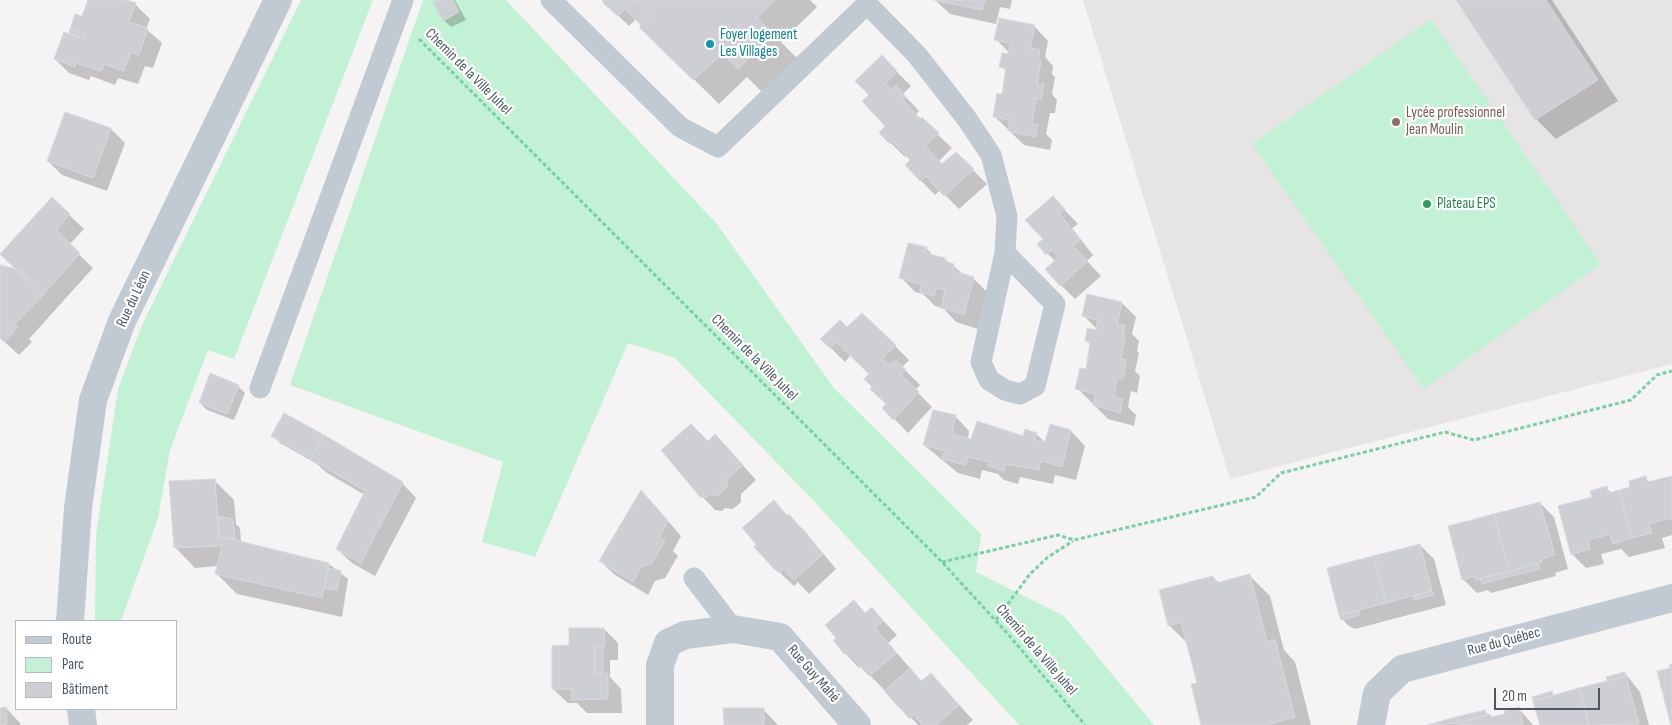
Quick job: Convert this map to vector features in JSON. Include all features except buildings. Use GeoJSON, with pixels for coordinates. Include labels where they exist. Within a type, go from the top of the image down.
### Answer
{"type":"FeatureCollection","features":[{"type":"Feature","properties":{"kind":"street","name":"Rue du Léon"},"geometry":{"type":"LineString","coordinates":[[70,620],[78,508],[93,400],[122,321],[278,0]]}},
{"type":"Feature","properties":{"kind":"street","name":"Rue du Québec"},"geometry":{"type":"LineString","coordinates":[[1371,725],[1377,693],[1402,669],[1672,598]]}},
{"type":"Feature","properties":{"kind":"street","name":"Rue Guy Mahé"},"geometry":{"type":"LineString","coordinates":[[660,725],[660,665],[668,643],[685,636],[732,629],[780,637],[857,725]]}},
{"type":"Feature","properties":{"kind":"street"},"geometry":{"type":"LineString","coordinates":[[81,710],[83,725]]}},
{"type":"Feature","properties":{"kind":"lane"},"geometry":{"type":"LineString","coordinates":[[550,0],[680,127],[718,147],[866,2],[917,55],[967,119],[991,155],[1008,216],[1005,253],[981,362],[989,380],[1005,390],[1020,394],[1035,386],[1055,304],[1005,253]]}},
{"type":"Feature","properties":{"kind":"lane"},"geometry":{"type":"LineString","coordinates":[[260,388],[400,9]]}},
{"type":"Feature","properties":{"kind":"lane"},"geometry":{"type":"LineString","coordinates":[[694,578],[732,629]]}},
{"type":"Feature","properties":{"kind":"path","name":"Chemin de la Ville Juhel"},"geometry":{"type":"LineString","coordinates":[[400,9],[942,562],[996,620],[1085,725]]}},
{"type":"Feature","properties":{"kind":"path"},"geometry":{"type":"LineString","coordinates":[[996,620],[1030,574],[1048,557],[1074,540],[1256,498],[1281,472],[1445,432],[1474,440],[1631,400],[1657,375],[1672,371]]}},
{"type":"Feature","properties":{"kind":"path"},"geometry":{"type":"LineString","coordinates":[[942,562],[1058,535],[1074,540]]}},
{"type":"Feature","properties":{"kind":"shaded area","name":"Lycée professionnel Jean Moulin"},"geometry":{"type":"Polygon","coordinates":[[[1083,0],[1672,0],[1672,364],[1230,479],[1083,0]]]}},
{"type":"Feature","properties":{"kind":"green space"},"geometry":{"type":"Polygon","coordinates":[[[301,0],[373,0],[234,359],[208,350],[170,450],[158,518],[121,620],[95,620],[96,536],[118,389],[142,325],[301,0]]]}},
{"type":"Feature","properties":{"kind":"green space"},"geometry":{"type":"Polygon","coordinates":[[[423,0],[506,0],[717,224],[834,388],[981,534],[976,572],[1064,616],[1154,725],[1019,725],[812,499],[675,358],[628,343],[535,557],[482,542],[503,462],[290,385],[423,0]]]}},
{"type":"Feature","properties":{"kind":"green space","name":"Plateau EPS"},"geometry":{"type":"Polygon","coordinates":[[[1431,19],[1601,264],[1424,389],[1252,144],[1431,19]]]}},
{"type":"Feature","properties":{"kind":"place","name":"Foyer logement Les Villages"},"geometry":{"type":"Point","coordinates":[710,44]}},
{"type":"Feature","properties":{"kind":"place","name":"Lycée professionnel Jean Moulin"},"geometry":{"type":"Point","coordinates":[1396,122]}},
{"type":"Feature","properties":{"kind":"place","name":"Plateau EPS"},"geometry":{"type":"Point","coordinates":[1427,204]}}]}
